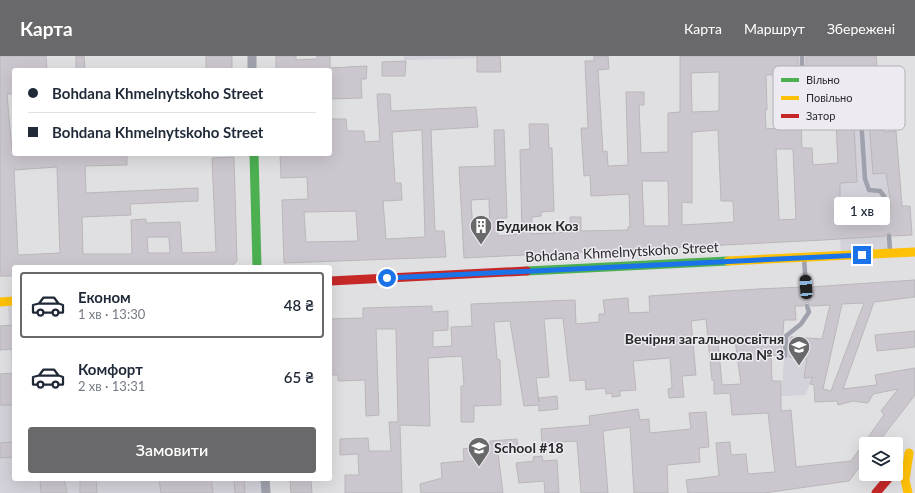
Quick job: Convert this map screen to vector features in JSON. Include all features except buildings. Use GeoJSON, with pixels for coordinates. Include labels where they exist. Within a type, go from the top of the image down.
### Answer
{"type":"FeatureCollection","features":[{"type":"Feature","properties":{"kind":"main road"},"geometry":{"type":"LineString","coordinates":[[254,156],[257,265]]}},
{"type":"Feature","properties":{"kind":"main road","name":"Bohdana Khmelnytskoho Street"},"geometry":{"type":"LineString","coordinates":[[332,281],[915,252]]}},
{"type":"Feature","properties":{"kind":"main road"},"geometry":{"type":"LineString","coordinates":[[0,302],[12,301]]}},
{"type":"Feature","properties":{"kind":"main road"},"geometry":{"type":"LineString","coordinates":[[903,460],[915,445]]}},
{"type":"Feature","properties":{"kind":"main road"},"geometry":{"type":"LineString","coordinates":[[908,493],[905,480],[909,453]]}},
{"type":"Feature","properties":{"kind":"main road"},"geometry":{"type":"LineString","coordinates":[[876,493],[886,481]]}},
{"type":"Feature","properties":{"kind":"street"},"geometry":{"type":"LineString","coordinates":[[252,56],[252,68]]}},
{"type":"Feature","properties":{"kind":"street"},"geometry":{"type":"LineString","coordinates":[[265,481],[266,493]]}},
{"type":"Feature","properties":{"kind":"lane"},"geometry":{"type":"LineString","coordinates":[[862,130],[865,179],[869,190],[880,191],[884,196],[887,208]]}},
{"type":"Feature","properties":{"kind":"lane"},"geometry":{"type":"LineString","coordinates":[[889,236],[890,253]]}},
{"type":"Feature","properties":{"kind":"lane"},"geometry":{"type":"LineString","coordinates":[[804,258],[806,287]]}},
{"type":"Feature","properties":{"kind":"lane"},"geometry":{"type":"LineString","coordinates":[[785,356],[786,336],[801,324],[809,312],[807,306]]}},
{"type":"Feature","properties":{"kind":"shaded area"},"geometry":{"type":"Polygon","coordinates":[[[404,56],[477,56],[477,58],[404,60],[404,56]]]}},
{"type":"Feature","properties":{"kind":"shaded area"},"geometry":{"type":"Polygon","coordinates":[[[833,56],[876,56],[877,66],[833,66],[833,56]]]}},
{"type":"Feature","properties":{"kind":"shaded area"},"geometry":{"type":"Polygon","coordinates":[[[836,130],[882,130],[893,252],[841,255],[836,130]]]}},
{"type":"Feature","properties":{"kind":"shaded area"},"geometry":{"type":"Polygon","coordinates":[[[12,302],[12,374],[8,303],[12,302]]]}},
{"type":"Feature","properties":{"kind":"shaded area","name":"Вечірня загальноосвітня школа № 3"},"geometry":{"type":"Polygon","coordinates":[[[786,336],[822,339],[813,377],[805,395],[781,396],[786,336]]]}},
{"type":"Feature","properties":{"kind":"shaded area"},"geometry":{"type":"Polygon","coordinates":[[[0,405],[12,405],[12,481],[264,481],[265,493],[0,493],[0,405]]]}},
{"type":"Feature","properties":{"kind":"traffic: fast"},"geometry":{"type":"LineString","coordinates":[[254,156],[257,265]]}},
{"type":"Feature","properties":{"kind":"traffic: fast"},"geometry":{"type":"LineString","coordinates":[[527,271],[728,261]]}},
{"type":"Feature","properties":{"kind":"traffic: slow"},"geometry":{"type":"LineString","coordinates":[[728,261],[915,252]]}},
{"type":"Feature","properties":{"kind":"traffic: slow"},"geometry":{"type":"LineString","coordinates":[[0,302],[12,301]]}},
{"type":"Feature","properties":{"kind":"traffic: slow"},"geometry":{"type":"LineString","coordinates":[[908,493],[905,480],[909,453]]}},
{"type":"Feature","properties":{"kind":"traffic: jam"},"geometry":{"type":"LineString","coordinates":[[332,281],[527,271]]}},
{"type":"Feature","properties":{"kind":"traffic: jam"},"geometry":{"type":"LineString","coordinates":[[876,493],[886,481]]}},
{"type":"Feature","properties":{"kind":"place","name":"Будинок Коз"},"geometry":{"type":"Point","coordinates":[481,246]}},
{"type":"Feature","properties":{"kind":"place","name":"Вечірня загальноосвітня школа № 3"},"geometry":{"type":"Point","coordinates":[799,366]}},
{"type":"Feature","properties":{"kind":"place","name":"School #18"},"geometry":{"type":"Point","coordinates":[479,468]}},
{"type":"Feature","properties":{"kind":"route"},"geometry":{"type":"LineString","coordinates":[[387,278],[862,255]]}}]}
